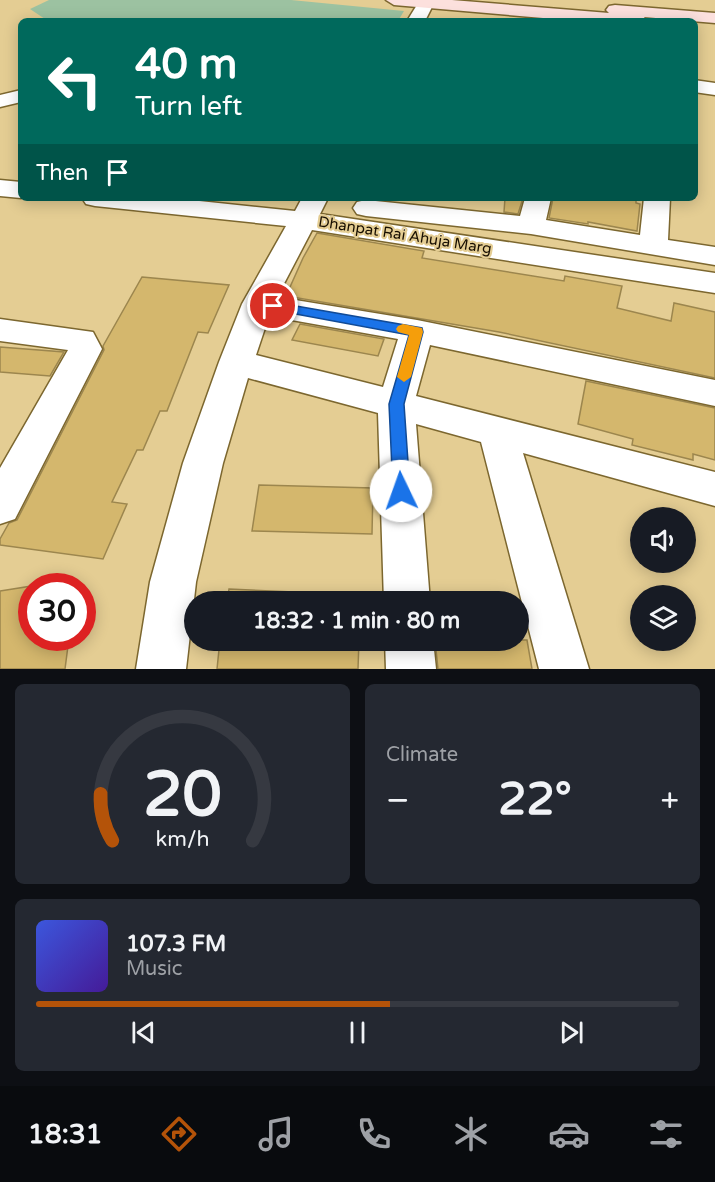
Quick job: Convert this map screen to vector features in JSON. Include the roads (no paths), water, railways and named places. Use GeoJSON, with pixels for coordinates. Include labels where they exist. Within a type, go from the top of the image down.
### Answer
{"type":"FeatureCollection","features":[{"type":"Feature","properties":{"kind":"main road"},"geometry":{"type":"LineString","coordinates":[[394,0],[603,18]]}},
{"type":"Feature","properties":{"kind":"main road"},"geometry":{"type":"LineString","coordinates":[[500,0],[715,18]]}},
{"type":"Feature","properties":{"kind":"main road"},"geometry":{"type":"LineString","coordinates":[[698,26],[715,28]]}},
{"type":"Feature","properties":{"kind":"street"},"geometry":{"type":"LineString","coordinates":[[418,18],[426,3]]}},
{"type":"Feature","properties":{"kind":"street"},"geometry":{"type":"LineString","coordinates":[[698,87],[715,89]]}},
{"type":"Feature","properties":{"kind":"street"},"geometry":{"type":"LineString","coordinates":[[0,100],[18,97]]}},
{"type":"Feature","properties":{"kind":"street"},"geometry":{"type":"LineString","coordinates":[[0,174],[18,176]]}},
{"type":"Feature","properties":{"kind":"street"},"geometry":{"type":"LineString","coordinates":[[0,188],[18,190]]}},
{"type":"Feature","properties":{"kind":"street","name":"Dhanpat Rai Ahuja Marg"},"geometry":{"type":"LineString","coordinates":[[176,201],[310,206],[531,226],[715,256]]}},
{"type":"Feature","properties":{"kind":"street","name":"Dhanpat Rai Ahuja Marg"},"geometry":{"type":"LineString","coordinates":[[284,201],[715,283]]}},
{"type":"Feature","properties":{"kind":"street"},"geometry":{"type":"LineString","coordinates":[[531,226],[537,201]]}},
{"type":"Feature","properties":{"kind":"street"},"geometry":{"type":"LineString","coordinates":[[653,245],[657,201]]}},
{"type":"Feature","properties":{"kind":"street"},"geometry":{"type":"LineString","coordinates":[[161,669],[173,582],[203,463],[236,362],[258,304],[310,206]]}},
{"type":"Feature","properties":{"kind":"street"},"geometry":{"type":"LineString","coordinates":[[258,304],[417,332],[715,393]]}},
{"type":"Feature","properties":{"kind":"street"},"geometry":{"type":"LineString","coordinates":[[0,330],[81,340],[85,349],[0,506]]}},
{"type":"Feature","properties":{"kind":"street"},"geometry":{"type":"LineString","coordinates":[[406,591],[396,404],[417,332]]}},
{"type":"Feature","properties":{"kind":"street"},"geometry":{"type":"LineString","coordinates":[[236,362],[715,489]]}},
{"type":"Feature","properties":{"kind":"street"},"geometry":{"type":"LineString","coordinates":[[497,430],[564,669]]}},
{"type":"Feature","properties":{"kind":"street"},"geometry":{"type":"LineString","coordinates":[[410,651],[411,669]]}}]}
